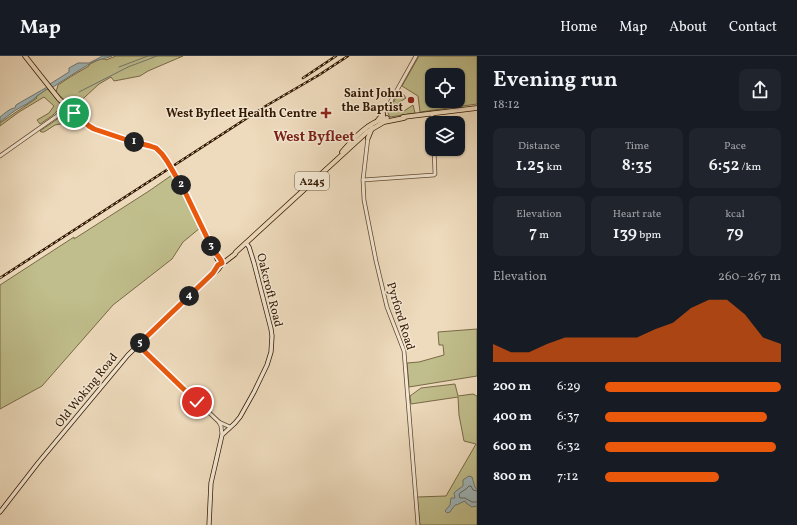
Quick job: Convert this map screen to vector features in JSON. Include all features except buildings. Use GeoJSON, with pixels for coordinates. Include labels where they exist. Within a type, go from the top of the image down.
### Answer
{"type":"FeatureCollection","features":[{"type":"Feature","properties":{"kind":"main road"},"geometry":{"type":"LineString","coordinates":[[26,56],[51,90],[68,108],[91,128],[154,147],[162,154],[185,192],[219,262],[222,263]]}},
{"type":"Feature","properties":{"kind":"main road","name":"A245"},"geometry":{"type":"LineString","coordinates":[[385,119],[477,108]]}},
{"type":"Feature","properties":{"kind":"main road","name":"Old Woking Road"},"geometry":{"type":"LineString","coordinates":[[0,512],[38,463],[128,355],[213,273],[223,260],[236,252],[246,243],[337,159],[337,157],[347,146],[378,121],[385,119]]}},
{"type":"Feature","properties":{"kind":"main road","name":"Old Woking Road"},"geometry":{"type":"LineString","coordinates":[[362,134],[385,119]]}},
{"type":"Feature","properties":{"kind":"main road"},"geometry":{"type":"LineString","coordinates":[[368,138],[372,128]]}},
{"type":"Feature","properties":{"kind":"main road","name":"Oakcroft Road"},"geometry":{"type":"LineString","coordinates":[[222,435],[240,417],[267,365],[272,346],[269,320],[251,253],[246,243]]}},
{"type":"Feature","properties":{"kind":"main road"},"geometry":{"type":"LineString","coordinates":[[209,525],[211,483],[222,435]]}},
{"type":"Feature","properties":{"kind":"street"},"geometry":{"type":"LineString","coordinates":[[385,119],[384,110],[387,108],[416,56]]}},
{"type":"Feature","properties":{"kind":"street"},"geometry":{"type":"LineString","coordinates":[[61,113],[63,103]]}},
{"type":"Feature","properties":{"kind":"street"},"geometry":{"type":"LineString","coordinates":[[0,156],[68,108]]}},
{"type":"Feature","properties":{"kind":"street"},"geometry":{"type":"LineString","coordinates":[[385,119],[387,108]]}},
{"type":"Feature","properties":{"kind":"street"},"geometry":{"type":"LineString","coordinates":[[362,134],[368,138]]}},
{"type":"Feature","properties":{"kind":"street","name":"Pyrford Road"},"geometry":{"type":"LineString","coordinates":[[368,138],[363,180],[364,200],[388,311],[404,351],[406,392],[418,525]]}},
{"type":"Feature","properties":{"kind":"street"},"geometry":{"type":"LineString","coordinates":[[363,180],[434,176],[434,156]]}},
{"type":"Feature","properties":{"kind":"street"},"geometry":{"type":"LineString","coordinates":[[138,345],[219,422],[230,427]]}},
{"type":"Feature","properties":{"kind":"street"},"geometry":{"type":"LineString","coordinates":[[219,422],[222,435]]}},
{"type":"Feature","properties":{"kind":"shaded area"},"geometry":{"type":"Polygon","coordinates":[[[116,56],[183,56],[140,76],[114,81],[111,77],[99,84],[73,108],[56,92],[58,85],[90,64],[100,59],[106,60],[116,56]]]}},
{"type":"Feature","properties":{"kind":"shaded area"},"geometry":{"type":"Polygon","coordinates":[[[419,56],[477,56],[477,104],[465,106],[465,68],[425,68],[425,108],[448,108],[420,112],[418,96],[402,86],[419,56]]]}},
{"type":"Feature","properties":{"kind":"shaded area"},"geometry":{"type":"Polygon","coordinates":[[[47,89],[61,105],[52,116],[40,124],[37,120],[49,113],[54,106],[44,97],[19,112],[0,126],[0,123],[37,98],[37,96],[47,89]]]}},
{"type":"Feature","properties":{"kind":"shaded area"},"geometry":{"type":"Polygon","coordinates":[[[399,93],[404,95],[406,98],[398,103],[404,111],[413,105],[415,113],[390,117],[388,111],[399,93]]]}},
{"type":"Feature","properties":{"kind":"shaded area"},"geometry":{"type":"Polygon","coordinates":[[[66,113],[71,113],[75,117],[70,122],[55,125],[44,132],[40,131],[66,113]]]}},
{"type":"Feature","properties":{"kind":"shaded area"},"geometry":{"type":"Polygon","coordinates":[[[172,175],[200,228],[183,242],[172,259],[113,305],[42,386],[0,409],[0,285],[172,175]]]}},
{"type":"Feature","properties":{"kind":"shaded area"},"geometry":{"type":"Polygon","coordinates":[[[477,329],[477,376],[409,387],[407,363],[419,362],[444,355],[443,345],[439,345],[438,332],[477,329]]]}},
{"type":"Feature","properties":{"kind":"shaded area"},"geometry":{"type":"Polygon","coordinates":[[[455,384],[458,396],[473,394],[477,396],[477,525],[420,525],[417,497],[446,496],[476,444],[464,441],[459,415],[458,397],[411,404],[410,396],[421,388],[455,384]]]}},
{"type":"Feature","properties":{"kind":"water"},"geometry":{"type":"Polygon","coordinates":[[[102,56],[112,56],[94,62],[53,87],[50,87],[0,122],[0,117],[5,113],[69,72],[69,68],[78,63],[89,63],[102,56]]]}},
{"type":"Feature","properties":{"kind":"water"},"geometry":{"type":"Polygon","coordinates":[[[469,476],[472,477],[477,490],[477,506],[472,507],[465,501],[455,505],[450,512],[447,513],[445,511],[450,505],[451,498],[455,498],[454,493],[463,486],[463,480],[469,476]]]}},
{"type":"Feature","properties":{"kind":"waterway"},"geometry":{"type":"LineString","coordinates":[[119,67],[148,56]]}},
{"type":"Feature","properties":{"kind":"waterway"},"geometry":{"type":"LineString","coordinates":[[79,92],[128,67],[157,56]]}},
{"type":"Feature","properties":{"kind":"railway"},"geometry":{"type":"LineString","coordinates":[[303,78],[336,56]]}},
{"type":"Feature","properties":{"kind":"railway"},"geometry":{"type":"LineString","coordinates":[[0,278],[264,107],[348,56]]}},
{"type":"Feature","properties":{"kind":"place","name":"Saint John the Baptist"},"geometry":{"type":"Point","coordinates":[411,100]}},
{"type":"Feature","properties":{"kind":"place","name":"West Byfleet Health Centre"},"geometry":{"type":"Point","coordinates":[326,113]}},
{"type":"Feature","properties":{"kind":"district","name":"West Byfleet"},"geometry":{"type":"Point","coordinates":[314,136]}},
{"type":"Feature","properties":{"kind":"route"},"geometry":{"type":"LineString","coordinates":[[74,113],[89,126],[98,131],[156,148],[167,161],[185,192],[213,250],[222,260],[222,263],[218,265],[213,273],[138,345],[197,402]]}}]}
